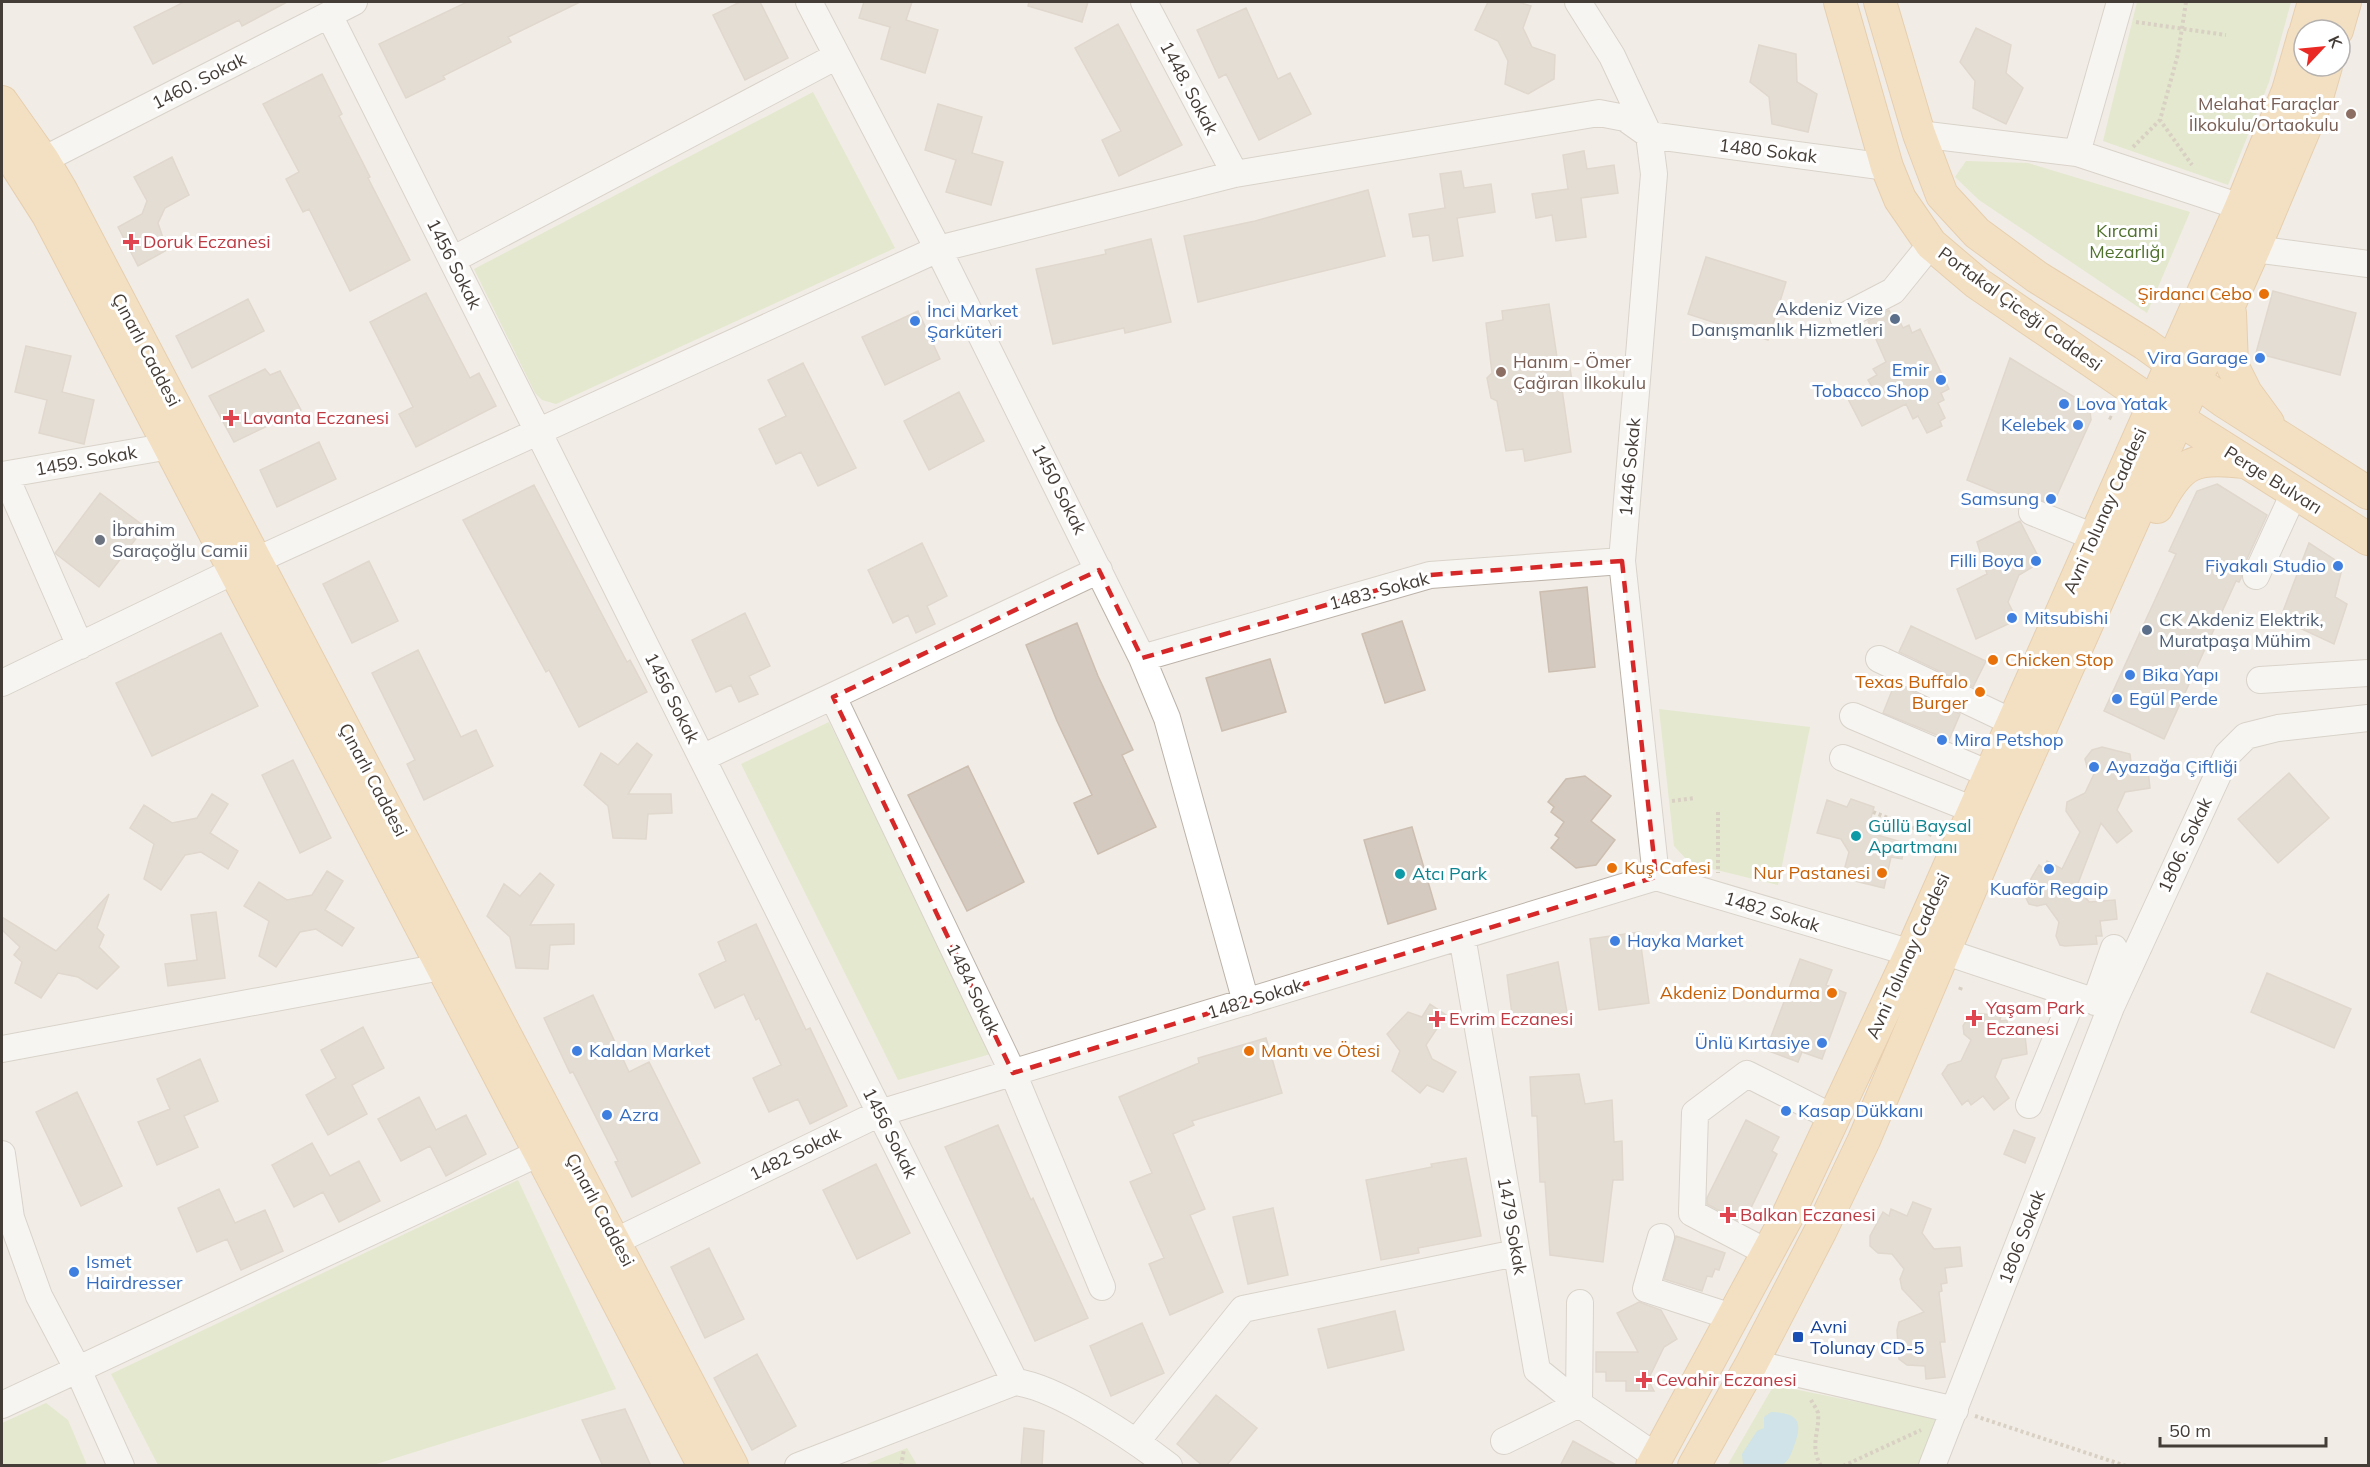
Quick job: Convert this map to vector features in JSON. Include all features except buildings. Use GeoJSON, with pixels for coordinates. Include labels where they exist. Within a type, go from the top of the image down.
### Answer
{"type":"FeatureCollection","features":[{"type":"Feature","properties":{"kind":"main road","name":"Portakal Çiceği Caddesi"},"geometry":{"type":"LineString","coordinates":[[1840,2],[1887,167],[1900,199],[1930,244],[1977,283],[2165,411]]}},
{"type":"Feature","properties":{"kind":"main road","name":"Portakal Çiceği Caddesi"},"geometry":{"type":"LineString","coordinates":[[1880,2],[1919,134],[1942,195],[1977,233],[2037,277],[2145,344],[2183,372]]}},
{"type":"Feature","properties":{"kind":"main road"},"geometry":{"type":"LineString","coordinates":[[2309,18],[2314,2]]}},
{"type":"Feature","properties":{"kind":"main road"},"geometry":{"type":"LineString","coordinates":[[2340,18],[2345,2]]}},
{"type":"Feature","properties":{"kind":"main road","name":"Avni Tolunay Caddesi"},"geometry":{"type":"LineString","coordinates":[[1654,1461],[1768,1253],[1834,1118],[1911,953],[2094,537],[2165,411],[2183,372],[2241,207],[2292,77]]}},
{"type":"Feature","properties":{"kind":"main road","name":"Avni Tolunay Caddesi"},"geometry":{"type":"LineString","coordinates":[[2183,372],[2231,301],[2315,104],[2323,78]]}},
{"type":"Feature","properties":{"kind":"main road","name":"Çınarlı Caddesi"},"geometry":{"type":"LineString","coordinates":[[2,102],[43,160],[246,565],[441,967],[704,1466]]}},
{"type":"Feature","properties":{"kind":"main road","name":"Çınarlı Caddesi"},"geometry":{"type":"LineString","coordinates":[[2,143],[48,215],[170,446],[246,565],[616,1241],[732,1466]]}},
{"type":"Feature","properties":{"kind":"main road"},"geometry":{"type":"LineString","coordinates":[[2231,301],[2229,325],[2232,364],[2246,393],[2265,416],[2272,432]]}},
{"type":"Feature","properties":{"kind":"main road"},"geometry":{"type":"LineString","coordinates":[[2183,372],[2368,493]]}},
{"type":"Feature","properties":{"kind":"main road","name":"Avni Tolunay Caddesi"},"geometry":{"type":"LineString","coordinates":[[1694,1466],[1752,1363],[1820,1232],[1864,1140],[1946,952],[2002,815],[2122,549],[2165,411]]}},
{"type":"Feature","properties":{"kind":"main road","name":"Perge Bulvarı"},"geometry":{"type":"LineString","coordinates":[[2165,411],[2368,539]]}},
{"type":"Feature","properties":{"kind":"main road"},"geometry":{"type":"LineString","coordinates":[[2122,549],[2140,538],[2174,476],[2190,463],[2204,459],[2244,462]]}},
{"type":"Feature","properties":{"kind":"street","name":"1460. Sokak"},"geometry":{"type":"LineString","coordinates":[[43,160],[354,2]]}},
{"type":"Feature","properties":{"kind":"street","name":"1450 Sokak"},"geometry":{"type":"LineString","coordinates":[[809,2],[938,249],[1142,658],[1167,717],[1246,1002]]}},
{"type":"Feature","properties":{"kind":"street","name":"1448. Sokak"},"geometry":{"type":"LineString","coordinates":[[1144,2],[1235,174]]}},
{"type":"Feature","properties":{"kind":"street","name":"1446 Sokak"},"geometry":{"type":"LineString","coordinates":[[1578,2],[1612,56],[1649,135],[1654,174],[1622,561],[1656,877]]}},
{"type":"Feature","properties":{"kind":"street"},"geometry":{"type":"LineString","coordinates":[[2077,153],[2124,11]]}},
{"type":"Feature","properties":{"kind":"street","name":"1456 Sokak"},"geometry":{"type":"LineString","coordinates":[[329,15],[1015,1382]]}},
{"type":"Feature","properties":{"kind":"street"},"geometry":{"type":"LineString","coordinates":[[452,260],[837,56]]}},
{"type":"Feature","properties":{"kind":"street"},"geometry":{"type":"LineString","coordinates":[[2,683],[246,565],[539,434],[938,249],[1235,174],[1599,113],[1625,118],[1649,135]]}},
{"type":"Feature","properties":{"kind":"street"},"geometry":{"type":"LineString","coordinates":[[1919,134],[2077,153],[2241,207]]}},
{"type":"Feature","properties":{"kind":"street","name":"1480 Sokak"},"geometry":{"type":"LineString","coordinates":[[1649,135],[1887,167]]}},
{"type":"Feature","properties":{"kind":"street"},"geometry":{"type":"LineString","coordinates":[[1843,316],[1893,291],[1930,244]]}},
{"type":"Feature","properties":{"kind":"street"},"geometry":{"type":"LineString","coordinates":[[2254,249],[2368,264]]}},
{"type":"Feature","properties":{"kind":"street","name":"1459. Sokak"},"geometry":{"type":"LineString","coordinates":[[3,475],[170,446]]}},
{"type":"Feature","properties":{"kind":"street"},"geometry":{"type":"LineString","coordinates":[[3,475],[80,646]]}},
{"type":"Feature","properties":{"kind":"street"},"geometry":{"type":"LineString","coordinates":[[2256,576],[2294,493]]}},
{"type":"Feature","properties":{"kind":"street"},"geometry":{"type":"LineString","coordinates":[[2032,512],[2094,537]]}},
{"type":"Feature","properties":{"kind":"street","name":"1483. Sokak"},"geometry":{"type":"LineString","coordinates":[[1142,658],[1430,575],[1622,561]]}},
{"type":"Feature","properties":{"kind":"street"},"geometry":{"type":"LineString","coordinates":[[702,758],[1099,570]]}},
{"type":"Feature","properties":{"kind":"street"},"geometry":{"type":"LineString","coordinates":[[1879,659],[2012,722]]}},
{"type":"Feature","properties":{"kind":"street"},"geometry":{"type":"LineString","coordinates":[[2260,680],[2368,673]]}},
{"type":"Feature","properties":{"kind":"street","name":"1484 Sokak"},"geometry":{"type":"LineString","coordinates":[[833,697],[1013,1073],[1102,1287]]}},
{"type":"Feature","properties":{"kind":"street"},"geometry":{"type":"LineString","coordinates":[[1852,716],[1989,774]]}},
{"type":"Feature","properties":{"kind":"street","name":"1806. Sokak"},"geometry":{"type":"LineString","coordinates":[[2093,1001],[2227,755],[2246,736],[2278,728],[2368,718]]}},
{"type":"Feature","properties":{"kind":"street"},"geometry":{"type":"LineString","coordinates":[[1844,758],[1974,810]]}},
{"type":"Feature","properties":{"kind":"street","name":"1482 Sokak"},"geometry":{"type":"LineString","coordinates":[[616,1241],[880,1113],[1656,877],[1911,953]]}},
{"type":"Feature","properties":{"kind":"street","name":"1479 Sokak"},"geometry":{"type":"LineString","coordinates":[[1462,936],[1537,1370],[1654,1461]]}},
{"type":"Feature","properties":{"kind":"street"},"geometry":{"type":"LineString","coordinates":[[2030,1104],[2093,1001],[2114,948]]}},
{"type":"Feature","properties":{"kind":"street"},"geometry":{"type":"LineString","coordinates":[[1946,952],[2093,1001]]}},
{"type":"Feature","properties":{"kind":"street"},"geometry":{"type":"LineString","coordinates":[[2,1049],[441,967]]}},
{"type":"Feature","properties":{"kind":"street","name":"1806 Sokak"},"geometry":{"type":"LineString","coordinates":[[1932,1466],[1956,1410],[2093,1001]]}},
{"type":"Feature","properties":{"kind":"street"},"geometry":{"type":"LineString","coordinates":[[1768,1253],[1692,1213],[1695,1113],[1747,1074],[1834,1118]]}},
{"type":"Feature","properties":{"kind":"street"},"geometry":{"type":"LineString","coordinates":[[2,1405],[539,1153]]}},
{"type":"Feature","properties":{"kind":"street"},"geometry":{"type":"LineString","coordinates":[[2,1164],[11,1218],[39,1296],[78,1370],[121,1466]]}},
{"type":"Feature","properties":{"kind":"street"},"geometry":{"type":"LineString","coordinates":[[1661,1237],[1646,1289],[1732,1317]]}},
{"type":"Feature","properties":{"kind":"street"},"geometry":{"type":"LineString","coordinates":[[1137,1441],[1243,1309],[1516,1253]]}},
{"type":"Feature","properties":{"kind":"street"},"geometry":{"type":"LineString","coordinates":[[1504,1441],[1579,1404],[1580,1303]]}},
{"type":"Feature","properties":{"kind":"street"},"geometry":{"type":"LineString","coordinates":[[1752,1363],[1956,1410]]}},
{"type":"Feature","properties":{"kind":"street"},"geometry":{"type":"LineString","coordinates":[[798,1466],[1015,1382],[1035,1384],[1137,1441],[1168,1466]]}},
{"type":"Feature","properties":{"kind":"path"},"geometry":{"type":"LineString","coordinates":[[2128,152],[2160,120],[2178,54],[2186,2]]}},
{"type":"Feature","properties":{"kind":"path"},"geometry":{"type":"LineString","coordinates":[[2124,11],[2181,29],[2226,35]]}},
{"type":"Feature","properties":{"kind":"path"},"geometry":{"type":"LineString","coordinates":[[2160,120],[2194,168]]}},
{"type":"Feature","properties":{"kind":"path"},"geometry":{"type":"LineString","coordinates":[[1665,801],[1695,798]]}},
{"type":"Feature","properties":{"kind":"path"},"geometry":{"type":"LineString","coordinates":[[1718,812],[1718,874]]}},
{"type":"Feature","properties":{"kind":"path"},"geometry":{"type":"LineString","coordinates":[[1873,812],[1938,837]]}},
{"type":"Feature","properties":{"kind":"path"},"geometry":{"type":"LineString","coordinates":[[1794,1374],[1808,1393],[1818,1413],[1815,1435],[1817,1458],[1821,1466]]}},
{"type":"Feature","properties":{"kind":"path"},"geometry":{"type":"LineString","coordinates":[[1956,1410],[2126,1466]]}},
{"type":"Feature","properties":{"kind":"path"},"geometry":{"type":"LineString","coordinates":[[1843,1466],[1926,1428]]}},
{"type":"Feature","properties":{"kind":"path"},"geometry":{"type":"LineString","coordinates":[[901,1466],[904,1445]]}},
{"type":"Feature","properties":{"kind":"highlighted area"},"geometry":{"type":"Polygon","coordinates":[[[1622,561],[1656,877],[1013,1073],[833,697],[1099,570],[1142,658],[1430,575],[1622,561]]]}},
{"type":"Feature","properties":{"kind":"green space"},"geometry":{"type":"Polygon","coordinates":[[[2137,2],[2291,2],[2269,82],[2228,185],[2103,141],[2137,2]]]}},
{"type":"Feature","properties":{"kind":"green space"},"geometry":{"type":"Polygon","coordinates":[[[813,92],[895,248],[556,404],[542,400],[535,393],[474,269],[813,92]]]}},
{"type":"Feature","properties":{"kind":"green space","name":"Kırcami Mezarlığı"},"geometry":{"type":"Polygon","coordinates":[[[1966,161],[2028,163],[2190,212],[2147,313],[1979,200],[1955,177],[1966,161]]]}},
{"type":"Feature","properties":{"kind":"green space"},"geometry":{"type":"Polygon","coordinates":[[[1659,709],[1810,727],[1778,885],[1696,865],[1688,861],[1674,846],[1659,709]]]}},
{"type":"Feature","properties":{"kind":"green space"},"geometry":{"type":"Polygon","coordinates":[[[829,722],[994,1053],[898,1080],[741,764],[829,722]]]}},
{"type":"Feature","properties":{"kind":"green space"},"geometry":{"type":"Polygon","coordinates":[[[518,1180],[616,1389],[373,1465],[158,1465],[111,1374],[518,1180]]]}},
{"type":"Feature","properties":{"kind":"green space"},"geometry":{"type":"Polygon","coordinates":[[[1774,1385],[1944,1420],[1923,1465],[1727,1466],[1774,1385]]]}},
{"type":"Feature","properties":{"kind":"green space"},"geometry":{"type":"Polygon","coordinates":[[[46,1403],[68,1420],[87,1465],[2,1465],[2,1423],[46,1403]]]}},
{"type":"Feature","properties":{"kind":"green space"},"geometry":{"type":"Polygon","coordinates":[[[907,1448],[917,1465],[864,1465],[907,1448]]]}},
{"type":"Feature","properties":{"kind":"water"},"geometry":{"type":"Polygon","coordinates":[[[1771,1412],[1788,1414],[1796,1420],[1798,1425],[1797,1438],[1789,1457],[1781,1465],[1743,1465],[1742,1454],[1757,1431],[1764,1428],[1764,1417],[1771,1412]]]}},
{"type":"Feature","properties":{"kind":"place","name":"Melahat Faraçlar İlkokulu/Ortaokulu"},"geometry":{"type":"Point","coordinates":[2351,114]}},
{"type":"Feature","properties":{"kind":"place","name":"Doruk Eczanesi"},"geometry":{"type":"Point","coordinates":[131,242]}},
{"type":"Feature","properties":{"kind":"place","name":"Şirdancı Cebo"},"geometry":{"type":"Point","coordinates":[2264,294]}},
{"type":"Feature","properties":{"kind":"place","name":"Akdeniz Vize Danışmanlık Hizmetleri"},"geometry":{"type":"Point","coordinates":[1895,319]}},
{"type":"Feature","properties":{"kind":"place","name":"İnci Market Şarküteri"},"geometry":{"type":"Point","coordinates":[915,321]}},
{"type":"Feature","properties":{"kind":"place","name":"Vira Garage"},"geometry":{"type":"Point","coordinates":[2260,358]}},
{"type":"Feature","properties":{"kind":"place","name":"Hanım - Ömer Çağıran İlkokulu"},"geometry":{"type":"Point","coordinates":[1501,372]}},
{"type":"Feature","properties":{"kind":"place","name":"Emir Tobacco Shop"},"geometry":{"type":"Point","coordinates":[1941,380]}},
{"type":"Feature","properties":{"kind":"place","name":"Lova Yatak"},"geometry":{"type":"Point","coordinates":[2064,404]}},
{"type":"Feature","properties":{"kind":"place","name":"Lavanta Eczanesi"},"geometry":{"type":"Point","coordinates":[231,418]}},
{"type":"Feature","properties":{"kind":"place","name":"Kelebek"},"geometry":{"type":"Point","coordinates":[2078,425]}},
{"type":"Feature","properties":{"kind":"place","name":"Samsung"},"geometry":{"type":"Point","coordinates":[2051,499]}},
{"type":"Feature","properties":{"kind":"place","name":"İbrahim Saraçoğlu Camii"},"geometry":{"type":"Point","coordinates":[100,540]}},
{"type":"Feature","properties":{"kind":"place","name":"Filli Boya"},"geometry":{"type":"Point","coordinates":[2036,561]}},
{"type":"Feature","properties":{"kind":"place","name":"Fiyakalı Studio"},"geometry":{"type":"Point","coordinates":[2338,566]}},
{"type":"Feature","properties":{"kind":"place","name":"Mitsubishi"},"geometry":{"type":"Point","coordinates":[2012,618]}},
{"type":"Feature","properties":{"kind":"place","name":"CK Akdeniz Elektrik, Muratpaşa Mühim"},"geometry":{"type":"Point","coordinates":[2147,630]}},
{"type":"Feature","properties":{"kind":"place","name":"Chicken Stop"},"geometry":{"type":"Point","coordinates":[1993,660]}},
{"type":"Feature","properties":{"kind":"place","name":"Bika Yapı"},"geometry":{"type":"Point","coordinates":[2130,675]}},
{"type":"Feature","properties":{"kind":"place","name":"Texas Buffalo Burger"},"geometry":{"type":"Point","coordinates":[1980,692]}},
{"type":"Feature","properties":{"kind":"place","name":"Egül Perde"},"geometry":{"type":"Point","coordinates":[2117,699]}},
{"type":"Feature","properties":{"kind":"place","name":"Mira Petshop"},"geometry":{"type":"Point","coordinates":[1942,740]}},
{"type":"Feature","properties":{"kind":"place","name":"Ayazağa Çiftliği"},"geometry":{"type":"Point","coordinates":[2094,767]}},
{"type":"Feature","properties":{"kind":"place","name":"Güllü Baysal Apartmanı"},"geometry":{"type":"Point","coordinates":[1856,836]}},
{"type":"Feature","properties":{"kind":"place","name":"Kuş Cafesi"},"geometry":{"type":"Point","coordinates":[1612,868]}},
{"type":"Feature","properties":{"kind":"place","name":"Kuaför Regaip"},"geometry":{"type":"Point","coordinates":[2049,869]}},
{"type":"Feature","properties":{"kind":"place","name":"Nur Pastanesi"},"geometry":{"type":"Point","coordinates":[1882,873]}},
{"type":"Feature","properties":{"kind":"place","name":"Atcı Park"},"geometry":{"type":"Point","coordinates":[1400,874]}},
{"type":"Feature","properties":{"kind":"place","name":"Hayka Market"},"geometry":{"type":"Point","coordinates":[1615,941]}},
{"type":"Feature","properties":{"kind":"place","name":"Akdeniz Dondurma"},"geometry":{"type":"Point","coordinates":[1832,993]}},
{"type":"Feature","properties":{"kind":"place","name":"Yaşam Park Eczanesi"},"geometry":{"type":"Point","coordinates":[1974,1018]}},
{"type":"Feature","properties":{"kind":"place","name":"Evrim Eczanesi"},"geometry":{"type":"Point","coordinates":[1437,1019]}},
{"type":"Feature","properties":{"kind":"place","name":"Ünlü Kırtasiye"},"geometry":{"type":"Point","coordinates":[1822,1043]}},
{"type":"Feature","properties":{"kind":"place","name":"Kaldan Market"},"geometry":{"type":"Point","coordinates":[577,1051]}},
{"type":"Feature","properties":{"kind":"place","name":"Mantı ve Ötesi"},"geometry":{"type":"Point","coordinates":[1249,1051]}},
{"type":"Feature","properties":{"kind":"place","name":"Kasap Dükkanı"},"geometry":{"type":"Point","coordinates":[1786,1111]}},
{"type":"Feature","properties":{"kind":"place","name":"Azra"},"geometry":{"type":"Point","coordinates":[607,1115]}},
{"type":"Feature","properties":{"kind":"place","name":"Balkan Eczanesi"},"geometry":{"type":"Point","coordinates":[1728,1215]}},
{"type":"Feature","properties":{"kind":"place","name":"Ismet Hairdresser"},"geometry":{"type":"Point","coordinates":[74,1272]}},
{"type":"Feature","properties":{"kind":"place","name":"Avni Tolunay CD-5"},"geometry":{"type":"Point","coordinates":[1798,1337]}},
{"type":"Feature","properties":{"kind":"place","name":"Cevahir Eczanesi"},"geometry":{"type":"Point","coordinates":[1644,1380]}}]}
